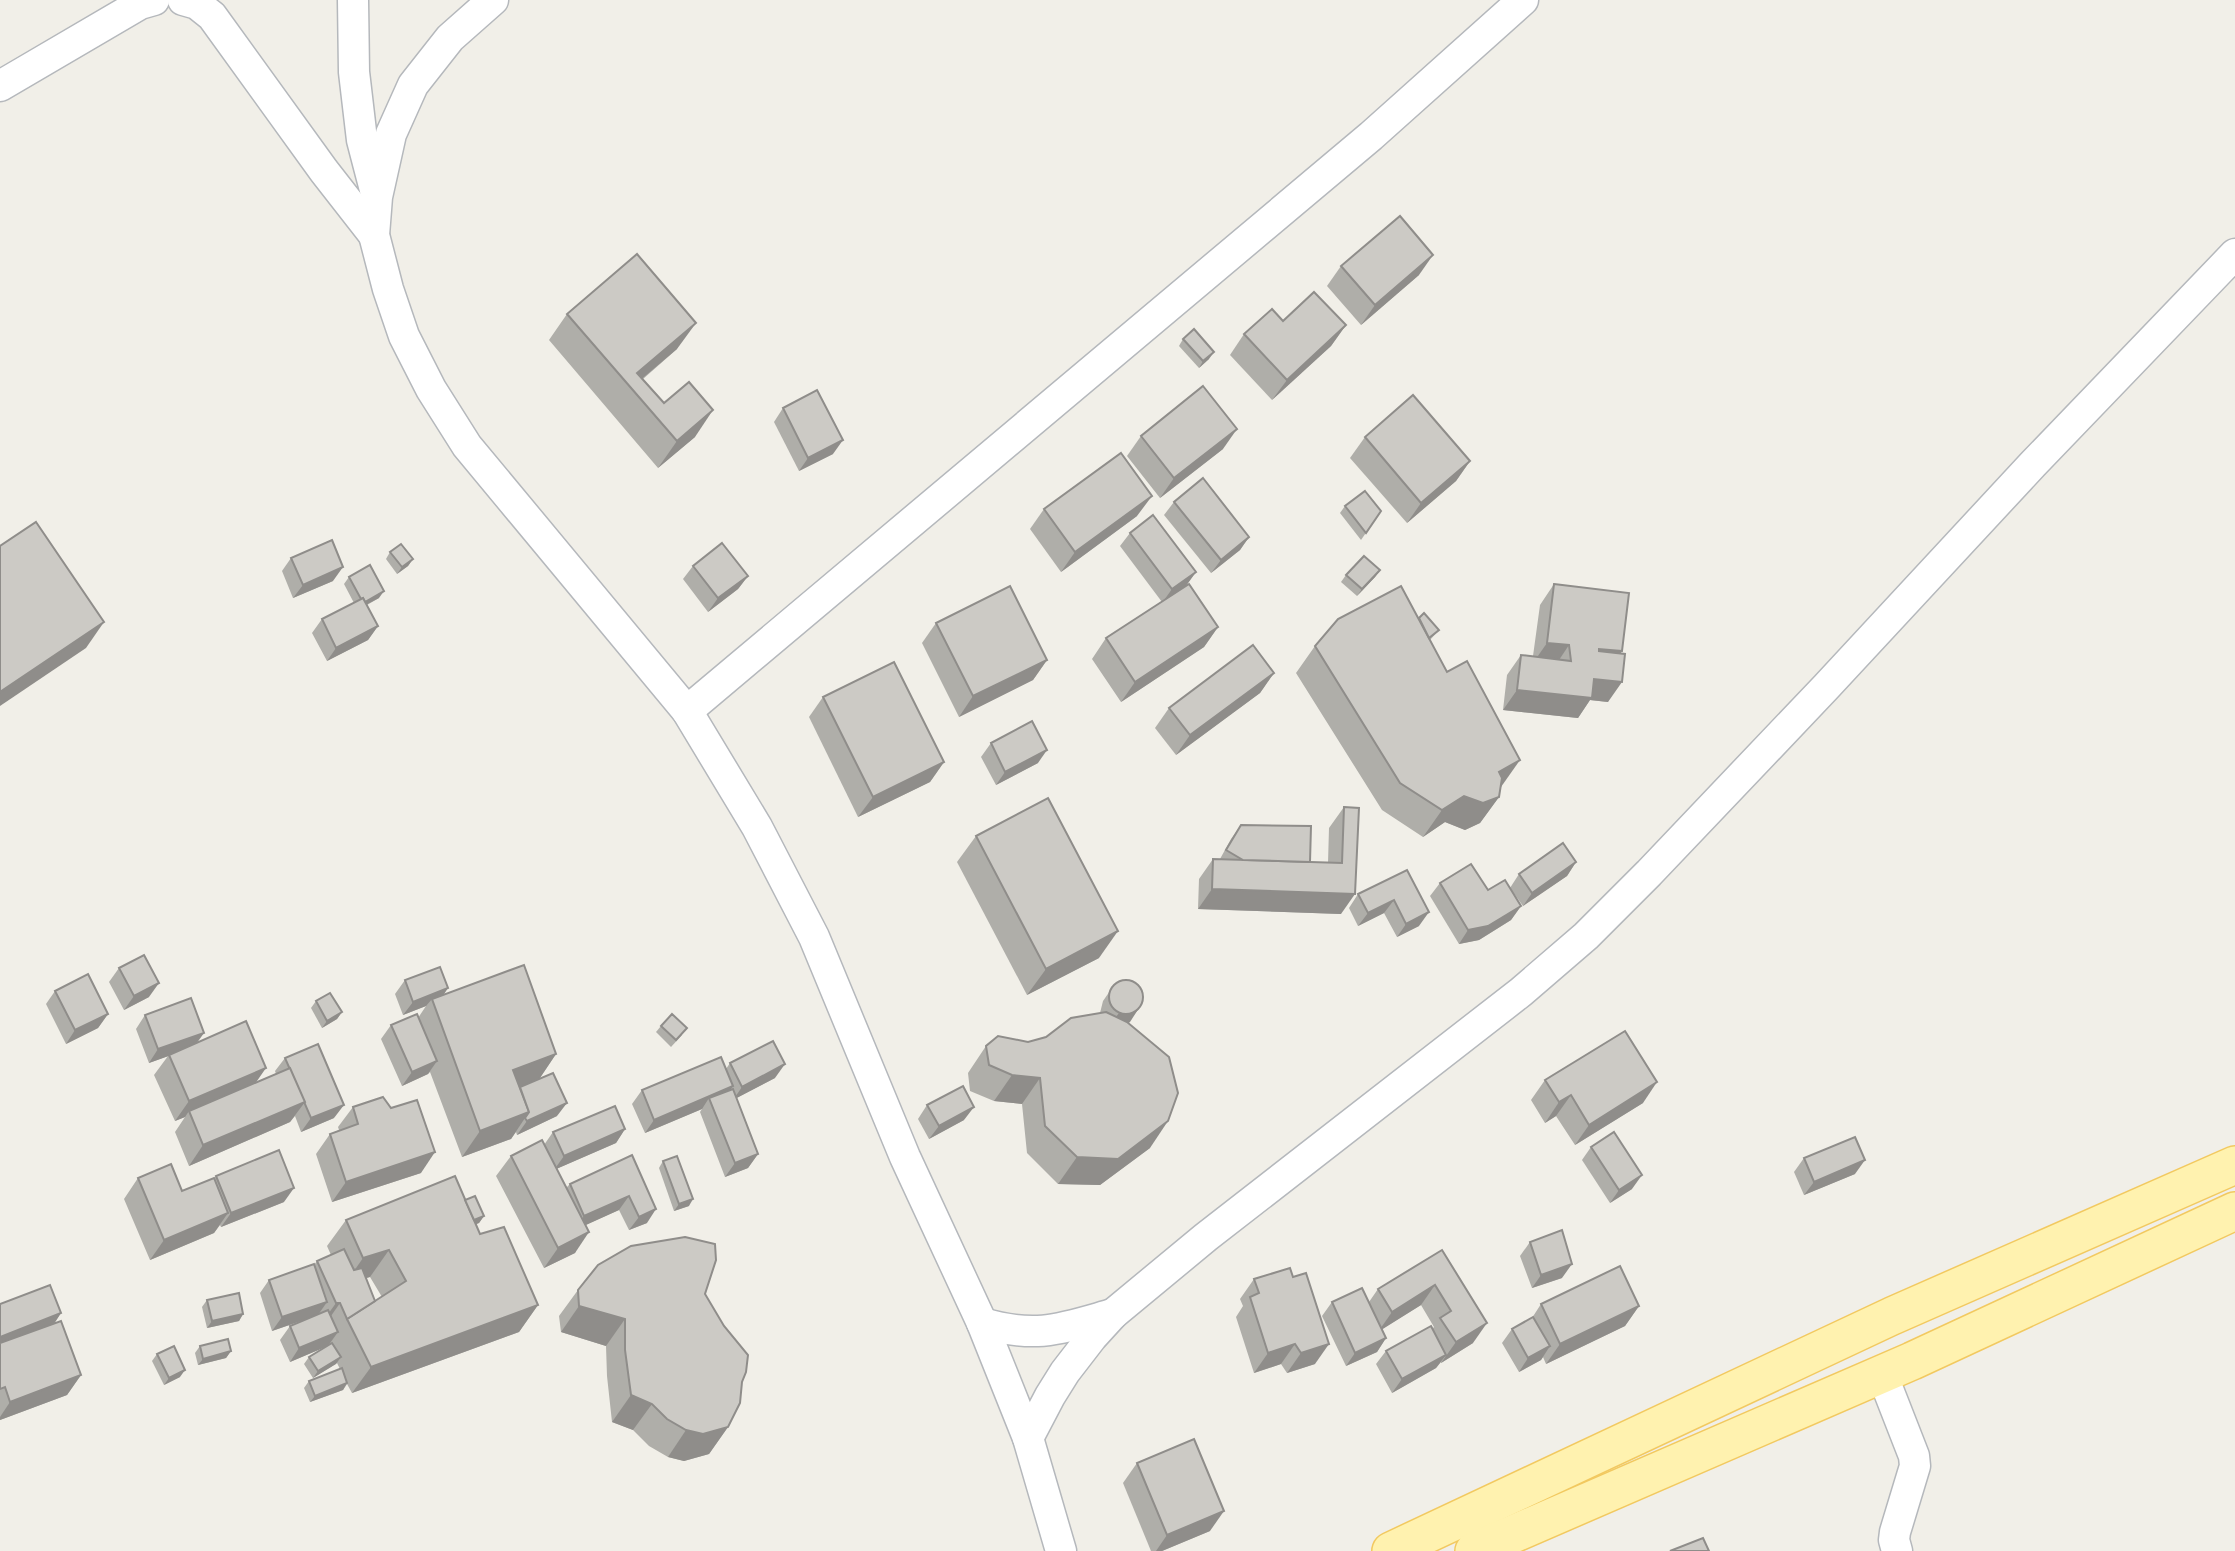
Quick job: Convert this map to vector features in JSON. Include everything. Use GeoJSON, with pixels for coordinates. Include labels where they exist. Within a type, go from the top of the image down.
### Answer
{"type":"FeatureCollection","features":[{"type":"Feature","properties":{"kind":"main road"},"geometry":{"type":"LineString","coordinates":[[1391,1551],[1892,1316],[2235,1165]]}},
{"type":"Feature","properties":{"kind":"main road"},"geometry":{"type":"LineString","coordinates":[[1474,1551],[1882,1374],[2235,1211]]}},
{"type":"Feature","properties":{"kind":"street"},"geometry":{"type":"LineString","coordinates":[[0,86],[141,4],[154,0]]}},
{"type":"Feature","properties":{"kind":"street"},"geometry":{"type":"LineString","coordinates":[[183,0],[197,4],[212,16],[324,171],[374,235]]}},
{"type":"Feature","properties":{"kind":"street"},"geometry":{"type":"LineString","coordinates":[[353,0],[354,72],[362,139],[377,197]]}},
{"type":"Feature","properties":{"kind":"street"},"geometry":{"type":"LineString","coordinates":[[493,0],[450,38],[413,85],[391,134],[377,197],[374,235],[404,336],[430,388],[467,446],[687,710],[757,827],[814,937],[905,1157],[982,1323],[1028,1438],[1061,1551]]}},
{"type":"Feature","properties":{"kind":"street"},"geometry":{"type":"LineString","coordinates":[[687,710],[1371,136],[1523,0]]}},
{"type":"Feature","properties":{"kind":"street"},"geometry":{"type":"LineString","coordinates":[[1028,1438],[1065,1372],[1113,1314],[1228,1219],[1521,992],[1586,936],[1826,687],[2033,464],[2235,254]]}},
{"type":"Feature","properties":{"kind":"street"},"geometry":{"type":"LineString","coordinates":[[982,1323],[1005,1330],[1053,1331],[1113,1314]]}},
{"type":"Feature","properties":{"kind":"street"},"geometry":{"type":"LineString","coordinates":[[1882,1374],[1910,1445],[1915,1465],[1895,1532],[1897,1551]]}},
{"type":"Feature","properties":{"kind":"building"},"geometry":{"type":"Polygon","coordinates":[[[1400,216],[1433,255],[1375,305],[1341,266],[1400,216]]]}},
{"type":"Feature","properties":{"kind":"building"},"geometry":{"type":"Polygon","coordinates":[[[637,254],[696,323],[637,373],[664,403],[689,382],[713,410],[677,441],[567,314],[637,254]]]}},
{"type":"Feature","properties":{"kind":"building"},"geometry":{"type":"Polygon","coordinates":[[[1314,292],[1346,325],[1287,380],[1244,334],[1272,309],[1283,321],[1314,292]]]}},
{"type":"Feature","properties":{"kind":"building"},"geometry":{"type":"Polygon","coordinates":[[[1194,329],[1214,352],[1203,361],[1183,339],[1194,329]]]}},
{"type":"Feature","properties":{"kind":"building"},"geometry":{"type":"Polygon","coordinates":[[[1203,386],[1237,429],[1174,478],[1141,436],[1203,386]]]}},
{"type":"Feature","properties":{"kind":"building"},"geometry":{"type":"Polygon","coordinates":[[[817,390],[843,440],[808,458],[783,408],[817,390]]]}},
{"type":"Feature","properties":{"kind":"building"},"geometry":{"type":"Polygon","coordinates":[[[1413,395],[1470,461],[1421,503],[1365,437],[1413,395]]]}},
{"type":"Feature","properties":{"kind":"building"},"geometry":{"type":"Polygon","coordinates":[[[1121,453],[1152,496],[1075,552],[1044,509],[1121,453]]]}},
{"type":"Feature","properties":{"kind":"building"},"geometry":{"type":"Polygon","coordinates":[[[1203,478],[1249,537],[1221,560],[1174,502],[1203,478]]]}},
{"type":"Feature","properties":{"kind":"building"},"geometry":{"type":"Polygon","coordinates":[[[1365,491],[1381,511],[1366,533],[1345,506],[1365,491]]]}},
{"type":"Feature","properties":{"kind":"building"},"geometry":{"type":"Polygon","coordinates":[[[1153,515],[1196,572],[1172,589],[1130,533],[1153,515]]]}},
{"type":"Feature","properties":{"kind":"building"},"geometry":{"type":"Polygon","coordinates":[[[36,522],[104,622],[0,692],[0,546],[36,522]]]}},
{"type":"Feature","properties":{"kind":"building"},"geometry":{"type":"Polygon","coordinates":[[[332,540],[343,567],[303,585],[291,558],[332,540]]]}},
{"type":"Feature","properties":{"kind":"building"},"geometry":{"type":"Polygon","coordinates":[[[722,543],[748,576],[718,598],[693,566],[722,543]]]}},
{"type":"Feature","properties":{"kind":"building"},"geometry":{"type":"Polygon","coordinates":[[[401,544],[413,559],[402,567],[390,552],[401,544]]]}},
{"type":"Feature","properties":{"kind":"building"},"geometry":{"type":"Polygon","coordinates":[[[1364,556],[1380,570],[1362,589],[1346,575],[1364,556]]]}},
{"type":"Feature","properties":{"kind":"building"},"geometry":{"type":"Polygon","coordinates":[[[370,565],[384,591],[365,602],[349,577],[370,565]]]}},
{"type":"Feature","properties":{"kind":"building"},"geometry":{"type":"Polygon","coordinates":[[[1189,584],[1218,627],[1135,682],[1106,638],[1189,584]]]}},
{"type":"Feature","properties":{"kind":"building"},"geometry":{"type":"Polygon","coordinates":[[[1554,584],[1629,593],[1622,651],[1599,649],[1625,654],[1622,682],[1594,679],[1592,698],[1517,690],[1521,655],[1571,661],[1569,645],[1547,643],[1554,584]]]}},
{"type":"Feature","properties":{"kind":"building"},"geometry":{"type":"Polygon","coordinates":[[[1010,586],[1047,660],[973,696],[936,623],[1010,586]]]}},
{"type":"Feature","properties":{"kind":"building"},"geometry":{"type":"Polygon","coordinates":[[[1401,586],[1447,672],[1467,661],[1520,760],[1499,772],[1502,778],[1499,797],[1483,803],[1464,796],[1442,810],[1400,783],[1315,646],[1338,619],[1401,586]]]}},
{"type":"Feature","properties":{"kind":"building"},"geometry":{"type":"Polygon","coordinates":[[[363,598],[378,626],[336,648],[322,619],[363,598]]]}},
{"type":"Feature","properties":{"kind":"building"},"geometry":{"type":"Polygon","coordinates":[[[1424,613],[1439,630],[1429,638],[1419,618],[1424,613]]]}},
{"type":"Feature","properties":{"kind":"building"},"geometry":{"type":"Polygon","coordinates":[[[1253,645],[1274,673],[1190,735],[1169,708],[1253,645]]]}},
{"type":"Feature","properties":{"kind":"building"},"geometry":{"type":"Polygon","coordinates":[[[894,662],[944,762],[873,797],[823,697],[894,662]]]}},
{"type":"Feature","properties":{"kind":"building"},"geometry":{"type":"Polygon","coordinates":[[[1032,721],[1047,750],[1005,772],[991,743],[1032,721]]]}},
{"type":"Feature","properties":{"kind":"building"},"geometry":{"type":"Polygon","coordinates":[[[1048,798],[1118,931],[1046,969],[976,836],[1048,798]]]}},
{"type":"Feature","properties":{"kind":"building"},"geometry":{"type":"Polygon","coordinates":[[[1344,807],[1359,808],[1355,894],[1212,889],[1213,859],[1342,863],[1344,807]]]}},
{"type":"Feature","properties":{"kind":"building"},"geometry":{"type":"Polygon","coordinates":[[[1241,825],[1311,826],[1310,862],[1243,860],[1226,850],[1241,825]]]}},
{"type":"Feature","properties":{"kind":"building"},"geometry":{"type":"Polygon","coordinates":[[[1563,843],[1576,862],[1532,893],[1519,874],[1563,843]]]}},
{"type":"Feature","properties":{"kind":"building"},"geometry":{"type":"Polygon","coordinates":[[[1471,864],[1488,890],[1505,880],[1521,906],[1488,926],[1468,930],[1440,883],[1471,864]]]}},
{"type":"Feature","properties":{"kind":"building"},"geometry":{"type":"Polygon","coordinates":[[[1407,870],[1429,912],[1406,924],[1394,900],[1368,913],[1358,894],[1407,870]]]}},
{"type":"Feature","properties":{"kind":"building"},"geometry":{"type":"Polygon","coordinates":[[[144,955],[159,983],[134,996],[119,968],[144,955]]]}},
{"type":"Feature","properties":{"kind":"building"},"geometry":{"type":"Polygon","coordinates":[[[524,965],[556,1054],[513,1070],[529,1112],[480,1131],[432,999],[524,965]]]}},
{"type":"Feature","properties":{"kind":"building"},"geometry":{"type":"Polygon","coordinates":[[[440,967],[448,988],[413,1002],[405,980],[440,967]]]}},
{"type":"Feature","properties":{"kind":"building"},"geometry":{"type":"Polygon","coordinates":[[[88,974],[108,1014],[75,1030],[55,991],[88,974]]]}},
{"type":"Feature","properties":{"kind":"building"},"geometry":{"type":"Polygon","coordinates":[[[1126,980],[1138,985],[1143,997],[1138,1009],[1126,1014],[1114,1009],[1109,997],[1114,985],[1126,980]]]}},
{"type":"Feature","properties":{"kind":"building"},"geometry":{"type":"Polygon","coordinates":[[[330,993],[342,1012],[327,1021],[316,1001],[330,993]]]}},
{"type":"Feature","properties":{"kind":"building"},"geometry":{"type":"Polygon","coordinates":[[[191,998],[204,1033],[158,1049],[145,1015],[191,998]]]}},
{"type":"Feature","properties":{"kind":"building"},"geometry":{"type":"Polygon","coordinates":[[[1106,1012],[1127,1022],[1169,1057],[1178,1093],[1168,1121],[1118,1159],[1077,1157],[1045,1126],[1040,1078],[1012,1075],[989,1065],[986,1046],[998,1036],[1028,1042],[1046,1037],[1071,1018],[1106,1012]]]}},
{"type":"Feature","properties":{"kind":"building"},"geometry":{"type":"Polygon","coordinates":[[[417,1014],[437,1061],[412,1072],[391,1025],[417,1014]]]}},
{"type":"Feature","properties":{"kind":"building"},"geometry":{"type":"Polygon","coordinates":[[[672,1014],[687,1028],[676,1040],[661,1026],[672,1014]]]}},
{"type":"Feature","properties":{"kind":"building"},"geometry":{"type":"Polygon","coordinates":[[[246,1021],[266,1068],[189,1101],[169,1055],[246,1021]]]}},
{"type":"Feature","properties":{"kind":"building"},"geometry":{"type":"Polygon","coordinates":[[[1625,1031],[1657,1082],[1589,1125],[1571,1095],[1559,1102],[1545,1080],[1625,1031]]]}},
{"type":"Feature","properties":{"kind":"building"},"geometry":{"type":"Polygon","coordinates":[[[773,1041],[785,1064],[742,1087],[730,1063],[773,1041]]]}},
{"type":"Feature","properties":{"kind":"building"},"geometry":{"type":"Polygon","coordinates":[[[318,1044],[344,1105],[311,1118],[285,1058],[318,1044]]]}},
{"type":"Feature","properties":{"kind":"building"},"geometry":{"type":"Polygon","coordinates":[[[721,1057],[733,1086],[654,1120],[642,1090],[721,1057]]]}},
{"type":"Feature","properties":{"kind":"building"},"geometry":{"type":"Polygon","coordinates":[[[290,1068],[305,1102],[203,1145],[189,1111],[290,1068]]]}},
{"type":"Feature","properties":{"kind":"building"},"geometry":{"type":"Polygon","coordinates":[[[553,1073],[567,1103],[527,1121],[525,1118],[529,1112],[520,1087],[553,1073]]]}},
{"type":"Feature","properties":{"kind":"building"},"geometry":{"type":"Polygon","coordinates":[[[963,1086],[974,1107],[939,1126],[927,1105],[963,1086]]]}},
{"type":"Feature","properties":{"kind":"building"},"geometry":{"type":"Polygon","coordinates":[[[733,1089],[758,1154],[735,1163],[709,1098],[733,1089]]]}},
{"type":"Feature","properties":{"kind":"building"},"geometry":{"type":"Polygon","coordinates":[[[383,1097],[391,1108],[417,1100],[435,1152],[346,1182],[330,1134],[358,1124],[353,1107],[383,1097]]]}},
{"type":"Feature","properties":{"kind":"building"},"geometry":{"type":"Polygon","coordinates":[[[615,1106],[625,1129],[564,1156],[553,1132],[615,1106]]]}},
{"type":"Feature","properties":{"kind":"building"},"geometry":{"type":"Polygon","coordinates":[[[1614,1132],[1642,1175],[1619,1190],[1591,1147],[1614,1132]]]}},
{"type":"Feature","properties":{"kind":"building"},"geometry":{"type":"Polygon","coordinates":[[[1855,1137],[1865,1160],[1814,1182],[1804,1158],[1855,1137]]]}},
{"type":"Feature","properties":{"kind":"building"},"geometry":{"type":"Polygon","coordinates":[[[542,1140],[589,1232],[558,1248],[511,1156],[542,1140]]]}},
{"type":"Feature","properties":{"kind":"building"},"geometry":{"type":"Polygon","coordinates":[[[279,1150],[294,1188],[231,1213],[216,1176],[279,1150]]]}},
{"type":"Feature","properties":{"kind":"building"},"geometry":{"type":"Polygon","coordinates":[[[632,1155],[656,1209],[639,1217],[629,1196],[584,1216],[570,1184],[632,1155]]]}},
{"type":"Feature","properties":{"kind":"building"},"geometry":{"type":"Polygon","coordinates":[[[677,1156],[693,1199],[679,1204],[663,1161],[677,1156]]]}},
{"type":"Feature","properties":{"kind":"building"},"geometry":{"type":"Polygon","coordinates":[[[171,1164],[182,1191],[214,1178],[228,1213],[164,1240],[138,1178],[171,1164]]]}},
{"type":"Feature","properties":{"kind":"building"},"geometry":{"type":"Polygon","coordinates":[[[455,1176],[480,1234],[504,1227],[538,1305],[371,1367],[347,1319],[406,1281],[389,1250],[363,1258],[346,1220],[455,1176]]]}},
{"type":"Feature","properties":{"kind":"building"},"geometry":{"type":"Polygon","coordinates":[[[475,1196],[484,1216],[474,1220],[465,1200],[475,1196]]]}},
{"type":"Feature","properties":{"kind":"building"},"geometry":{"type":"Polygon","coordinates":[[[1562,1230],[1572,1264],[1541,1275],[1530,1242],[1562,1230]]]}},
{"type":"Feature","properties":{"kind":"building"},"geometry":{"type":"Polygon","coordinates":[[[685,1237],[715,1244],[716,1260],[705,1294],[724,1326],[748,1355],[740,1403],[728,1427],[703,1434],[686,1430],[667,1419],[652,1404],[631,1395],[625,1350],[625,1319],[579,1306],[578,1290],[598,1265],[631,1246],[685,1237]]]}},
{"type":"Feature","properties":{"kind":"building"},"geometry":{"type":"Polygon","coordinates":[[[344,1249],[354,1270],[362,1268],[375,1301],[347,1319],[340,1303],[336,1303],[317,1261],[344,1249]]]}},
{"type":"Feature","properties":{"kind":"building"},"geometry":{"type":"Polygon","coordinates":[[[1442,1250],[1487,1323],[1456,1342],[1440,1318],[1451,1311],[1435,1285],[1392,1312],[1378,1289],[1442,1250]]]}},
{"type":"Feature","properties":{"kind":"building"},"geometry":{"type":"Polygon","coordinates":[[[314,1264],[327,1302],[282,1317],[269,1280],[314,1264]]]}},
{"type":"Feature","properties":{"kind":"building"},"geometry":{"type":"Polygon","coordinates":[[[1620,1266],[1639,1306],[1560,1344],[1541,1304],[1620,1266]]]}},
{"type":"Feature","properties":{"kind":"building"},"geometry":{"type":"Polygon","coordinates":[[[1290,1268],[1293,1277],[1306,1273],[1329,1344],[1301,1353],[1295,1344],[1268,1353],[1250,1297],[1259,1293],[1254,1279],[1290,1268]]]}},
{"type":"Feature","properties":{"kind":"building"},"geometry":{"type":"Polygon","coordinates":[[[50,1285],[61,1313],[0,1337],[0,1304],[50,1285]]]}},
{"type":"Feature","properties":{"kind":"building"},"geometry":{"type":"Polygon","coordinates":[[[1362,1288],[1386,1338],[1355,1353],[1332,1302],[1362,1288]]]}},
{"type":"Feature","properties":{"kind":"building"},"geometry":{"type":"Polygon","coordinates":[[[239,1293],[243,1314],[212,1321],[207,1300],[239,1293]]]}},
{"type":"Feature","properties":{"kind":"building"},"geometry":{"type":"Polygon","coordinates":[[[328,1310],[338,1332],[299,1348],[290,1326],[328,1310]]]}},
{"type":"Feature","properties":{"kind":"building"},"geometry":{"type":"Polygon","coordinates":[[[1533,1317],[1550,1346],[1528,1358],[1512,1329],[1533,1317]]]}},
{"type":"Feature","properties":{"kind":"building"},"geometry":{"type":"Polygon","coordinates":[[[61,1321],[81,1375],[10,1402],[5,1387],[0,1389],[0,1343],[61,1321]]]}},
{"type":"Feature","properties":{"kind":"building"},"geometry":{"type":"Polygon","coordinates":[[[1431,1326],[1446,1355],[1402,1379],[1386,1351],[1431,1326]]]}},
{"type":"Feature","properties":{"kind":"building"},"geometry":{"type":"Polygon","coordinates":[[[228,1339],[231,1351],[203,1359],[200,1346],[228,1339]]]}},
{"type":"Feature","properties":{"kind":"building"},"geometry":{"type":"Polygon","coordinates":[[[332,1343],[341,1357],[318,1371],[309,1357],[332,1343]]]}},
{"type":"Feature","properties":{"kind":"building"},"geometry":{"type":"Polygon","coordinates":[[[174,1346],[185,1370],[169,1378],[157,1354],[174,1346]]]}},
{"type":"Feature","properties":{"kind":"building"},"geometry":{"type":"Polygon","coordinates":[[[342,1368],[347,1383],[315,1396],[309,1381],[342,1368]]]}},
{"type":"Feature","properties":{"kind":"building"},"geometry":{"type":"Polygon","coordinates":[[[1194,1439],[1224,1511],[1167,1535],[1137,1463],[1194,1439]]]}},
{"type":"Feature","properties":{"kind":"building"},"geometry":{"type":"Polygon","coordinates":[[[1703,1538],[1709,1551],[1670,1551],[1703,1538]]]}}]}
